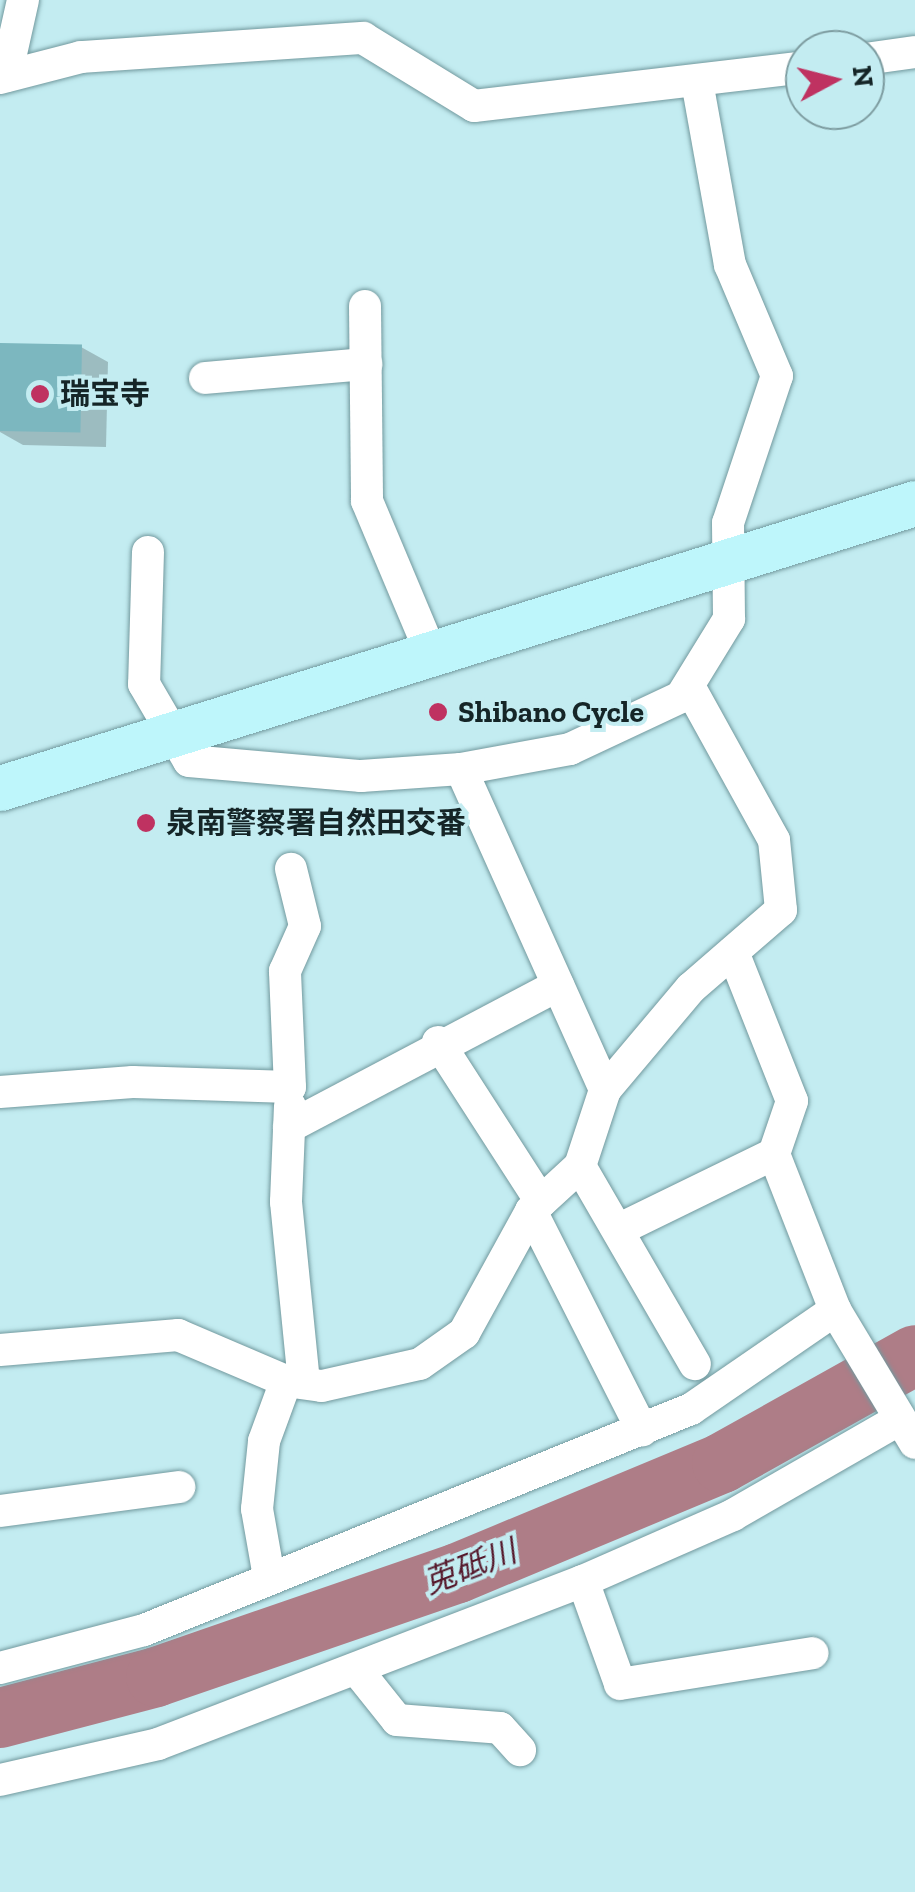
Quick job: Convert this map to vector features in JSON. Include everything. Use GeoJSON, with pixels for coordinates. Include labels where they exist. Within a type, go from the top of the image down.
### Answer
{"type":"FeatureCollection","features":[{"type":"Feature","properties":{"kind":"street"},"geometry":{"type":"LineString","coordinates":[[23,0],[3,77],[81,57],[363,38],[388,44],[474,106],[785,70]]}},
{"type":"Feature","properties":{"kind":"street"},"geometry":{"type":"LineString","coordinates":[[885,56],[915,52]]}},
{"type":"Feature","properties":{"kind":"street"},"geometry":{"type":"LineString","coordinates":[[148,552],[144,684],[189,761],[361,776],[461,769],[570,749],[690,688],[729,620],[728,523],[776,376],[730,265],[697,82]]}},
{"type":"Feature","properties":{"kind":"street"},"geometry":{"type":"LineString","coordinates":[[365,306],[367,501],[431,653]]}},
{"type":"Feature","properties":{"kind":"street"},"geometry":{"type":"LineString","coordinates":[[205,378],[366,364]]}},
{"type":"Feature","properties":{"kind":"street"},"geometry":{"type":"LineString","coordinates":[[0,788],[915,502]]}},
{"type":"Feature","properties":{"kind":"street"},"geometry":{"type":"LineString","coordinates":[[0,1350],[178,1335],[295,1382],[420,1364],[464,1333],[536,1206],[580,1166],[605,1090],[733,952],[781,910],[785,884],[774,840],[690,688]]}},
{"type":"Feature","properties":{"kind":"street"},"geometry":{"type":"LineString","coordinates":[[461,769],[605,1090]]}},
{"type":"Feature","properties":{"kind":"street"},"geometry":{"type":"LineString","coordinates":[[269,1578],[257,1510],[264,1441],[295,1382],[286,1202],[290,1087],[285,971],[304,926],[291,870]]}},
{"type":"Feature","properties":{"kind":"street"},"geometry":{"type":"LineString","coordinates":[[0,1780],[158,1744],[356,1670],[583,1582],[906,1432],[835,1310],[774,1154],[792,1101],[733,952]]}},
{"type":"Feature","properties":{"kind":"street"},"geometry":{"type":"LineString","coordinates":[[289,1126],[438,1042],[558,986]]}},
{"type":"Feature","properties":{"kind":"street"},"geometry":{"type":"LineString","coordinates":[[438,1042],[536,1206],[642,1430]]}},
{"type":"Feature","properties":{"kind":"street"},"geometry":{"type":"LineString","coordinates":[[0,1092],[133,1082],[290,1087]]}},
{"type":"Feature","properties":{"kind":"street"},"geometry":{"type":"LineString","coordinates":[[622,1228],[774,1154]]}},
{"type":"Feature","properties":{"kind":"street"},"geometry":{"type":"LineString","coordinates":[[580,1166],[622,1228],[695,1364]]}},
{"type":"Feature","properties":{"kind":"street"},"geometry":{"type":"LineString","coordinates":[[0,1668],[144,1630],[691,1409],[835,1310]]}},
{"type":"Feature","properties":{"kind":"street"},"geometry":{"type":"LineString","coordinates":[[0,1511],[179,1487]]}},
{"type":"Feature","properties":{"kind":"street"},"geometry":{"type":"LineString","coordinates":[[583,1582],[620,1684],[813,1654]]}},
{"type":"Feature","properties":{"kind":"street"},"geometry":{"type":"LineString","coordinates":[[356,1670],[397,1720],[500,1728],[520,1750]]}},
{"type":"Feature","properties":{"kind":"building"},"geometry":{"type":"Polygon","coordinates":[[[0,343],[82,344],[80,432],[0,431],[0,343]]]}},
{"type":"Feature","properties":{"kind":"waterway","name":"莵砥川"},"geometry":{"type":"LineString","coordinates":[[0,1718],[156,1677],[458,1573],[722,1463],[915,1355]]}},
{"type":"Feature","properties":{"kind":"place","name":"瑞宝寺"},"geometry":{"type":"Point","coordinates":[40,394]}},
{"type":"Feature","properties":{"kind":"place","name":"Shibano Cycle"},"geometry":{"type":"Point","coordinates":[438,712]}},
{"type":"Feature","properties":{"kind":"place","name":"泉南警察署自然田交番"},"geometry":{"type":"Point","coordinates":[146,823]}}]}
